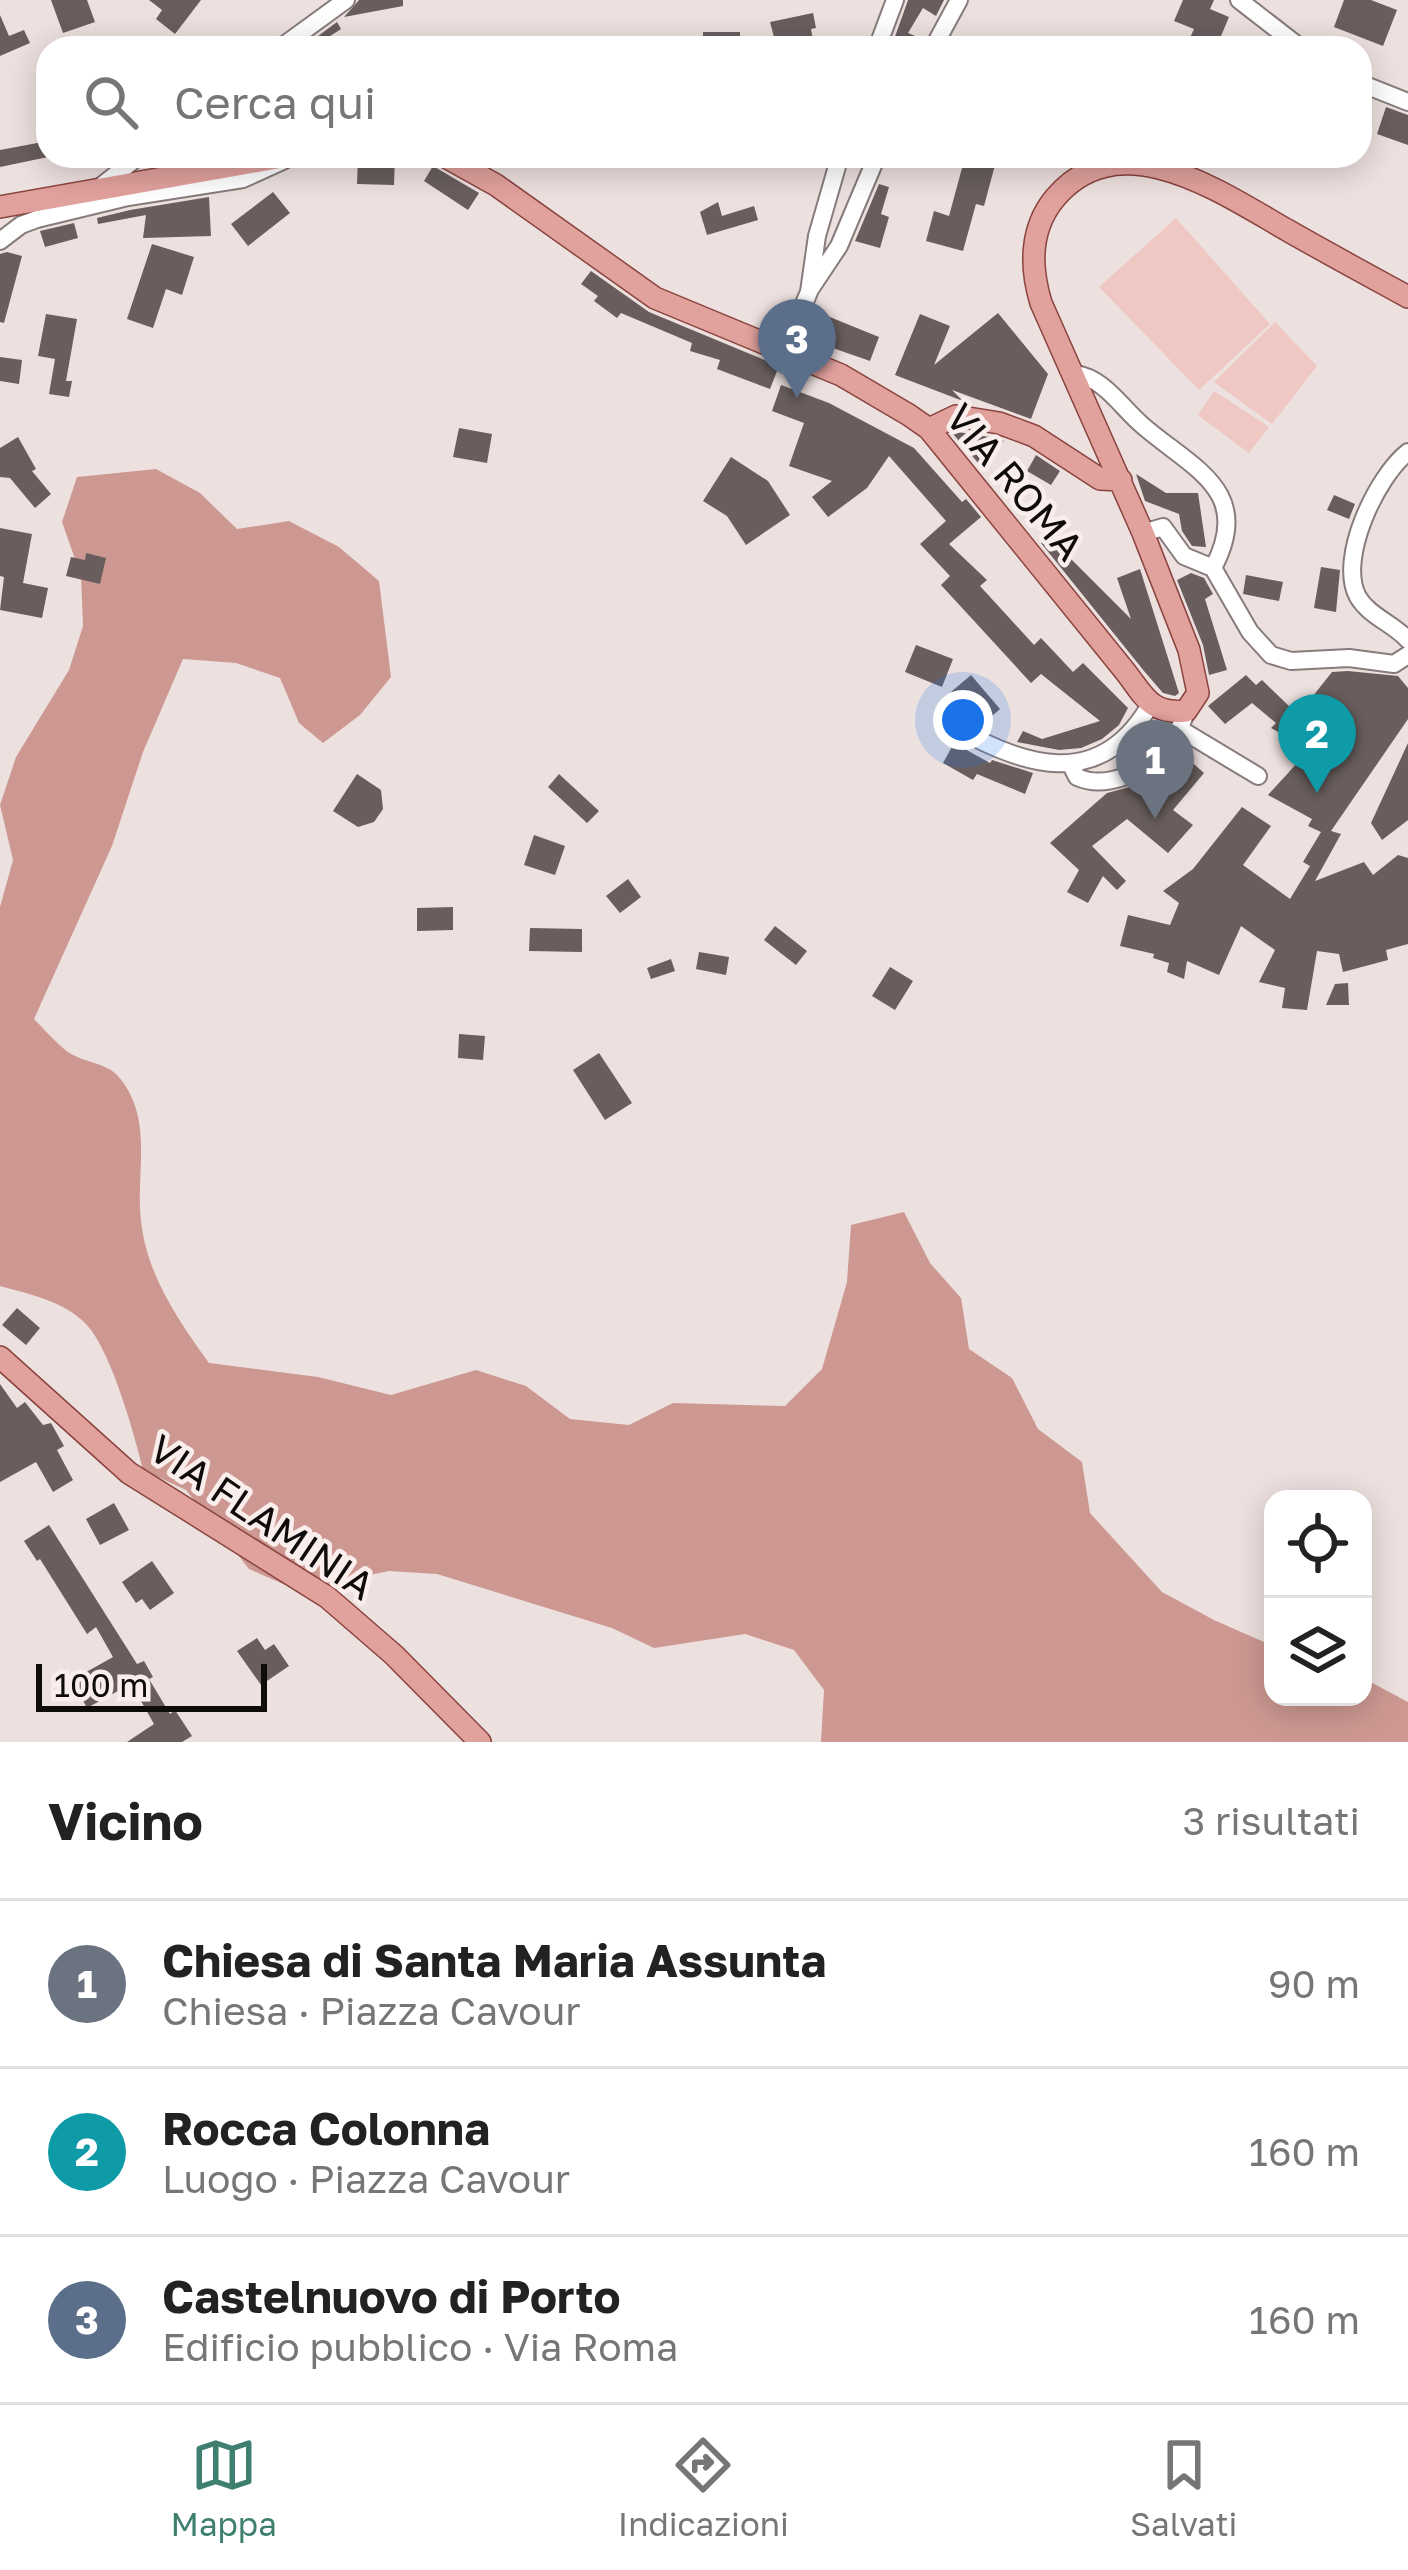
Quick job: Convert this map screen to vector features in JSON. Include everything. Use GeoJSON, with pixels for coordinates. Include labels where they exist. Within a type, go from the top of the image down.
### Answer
{"type":"FeatureCollection","features":[{"type":"Feature","properties":{"kind":"main road"},"geometry":{"type":"LineString","coordinates":[[0,207],[216,168]]}},
{"type":"Feature","properties":{"kind":"main road","name":"VIA ROMA"},"geometry":{"type":"LineString","coordinates":[[466,168],[496,184],[655,298],[867,388],[929,430],[1151,703]]}},
{"type":"Feature","properties":{"kind":"main road"},"geometry":{"type":"LineString","coordinates":[[1100,168],[1056,196],[1043,215],[1034,246],[1034,269],[1041,303],[1143,532],[1189,650],[1198,693],[1183,720],[1151,703]]}},
{"type":"Feature","properties":{"kind":"main road"},"geometry":{"type":"LineString","coordinates":[[1158,168],[1191,178],[1408,297]]}},
{"type":"Feature","properties":{"kind":"main road"},"geometry":{"type":"LineString","coordinates":[[929,430],[952,416],[1000,423],[1034,436],[1100,479],[1120,480]]}},
{"type":"Feature","properties":{"kind":"main road","name":"VIA FLAMINIA"},"geometry":{"type":"LineString","coordinates":[[0,1357],[129,1473],[327,1597],[394,1655],[480,1742]]}},
{"type":"Feature","properties":{"kind":"street"},"geometry":{"type":"LineString","coordinates":[[296,36],[346,0]]}},
{"type":"Feature","properties":{"kind":"street"},"geometry":{"type":"LineString","coordinates":[[882,36],[895,0]]}},
{"type":"Feature","properties":{"kind":"street"},"geometry":{"type":"LineString","coordinates":[[940,36],[959,0]]}},
{"type":"Feature","properties":{"kind":"street"},"geometry":{"type":"LineString","coordinates":[[1239,0],[1286,36]]}},
{"type":"Feature","properties":{"kind":"street"},"geometry":{"type":"LineString","coordinates":[[1372,88],[1408,102]]}},
{"type":"Feature","properties":{"kind":"street"},"geometry":{"type":"LineString","coordinates":[[100,187],[124,168]]}},
{"type":"Feature","properties":{"kind":"street"},"geometry":{"type":"LineString","coordinates":[[0,242],[37,219],[128,197],[243,178],[272,168]]}},
{"type":"Feature","properties":{"kind":"street"},"geometry":{"type":"LineString","coordinates":[[809,292],[817,236],[837,168]]}},
{"type":"Feature","properties":{"kind":"street"},"geometry":{"type":"LineString","coordinates":[[783,352],[809,292],[834,256],[872,168]]}},
{"type":"Feature","properties":{"kind":"street"},"geometry":{"type":"LineString","coordinates":[[1075,374],[1104,387],[1150,432],[1212,480],[1227,529],[1213,568]]}},
{"type":"Feature","properties":{"kind":"street"},"geometry":{"type":"LineString","coordinates":[[1408,452],[1390,470],[1362,526],[1353,573],[1363,604],[1408,640]]}},
{"type":"Feature","properties":{"kind":"street"},"geometry":{"type":"LineString","coordinates":[[1143,532],[1163,527],[1184,556],[1213,568],[1254,638],[1275,657],[1394,664],[1408,655]]}},
{"type":"Feature","properties":{"kind":"street"},"geometry":{"type":"LineString","coordinates":[[948,723],[1010,755],[1043,764],[1070,763],[1098,758],[1121,744],[1151,703]]}},
{"type":"Feature","properties":{"kind":"street"},"geometry":{"type":"LineString","coordinates":[[1070,763],[1084,780],[1112,778],[1155,760],[1183,720],[1258,776]]}},
{"type":"Feature","properties":{"kind":"shaded area"},"geometry":{"type":"Polygon","coordinates":[[[1176,218],[1270,324],[1199,390],[1099,287],[1176,218]]]}},
{"type":"Feature","properties":{"kind":"shaded area"},"geometry":{"type":"Polygon","coordinates":[[[1275,322],[1317,366],[1272,424],[1214,382],[1275,322]]]}},
{"type":"Feature","properties":{"kind":"shaded area"},"geometry":{"type":"Polygon","coordinates":[[[1214,391],[1269,427],[1249,453],[1198,415],[1214,391]]]}},
{"type":"Feature","properties":{"kind":"shaded area"},"geometry":{"type":"Polygon","coordinates":[[[156,469],[200,493],[237,529],[289,521],[339,547],[379,581],[391,677],[360,715],[323,743],[299,723],[280,678],[236,663],[183,659],[143,752],[112,846],[34,1019],[68,1052],[113,1072],[129,1093],[140,1128],[144,1241],[175,1313],[209,1363],[318,1377],[391,1395],[476,1370],[526,1386],[570,1419],[629,1425],[673,1403],[785,1406],[822,1369],[847,1282],[851,1225],[904,1212],[930,1263],[961,1298],[969,1349],[1012,1378],[1038,1429],[1082,1462],[1090,1513],[1162,1592],[1264,1642],[1264,1706],[1372,1706],[1372,1683],[1408,1702],[1408,1742],[821,1742],[824,1690],[794,1650],[745,1634],[654,1648],[612,1628],[437,1574],[389,1571],[297,1590],[249,1569],[186,1490],[143,1470],[120,1392],[85,1323],[45,1299],[0,1286],[0,907],[13,860],[0,805],[16,757],[69,670],[83,626],[81,576],[62,522],[77,477],[156,469]]]}},
{"type":"Feature","properties":{"kind":"building"},"geometry":{"type":"Polygon","coordinates":[[[51,0],[87,0],[95,22],[63,33],[51,0]]]}},
{"type":"Feature","properties":{"kind":"building"},"geometry":{"type":"Polygon","coordinates":[[[149,0],[201,0],[175,34],[156,19],[162,10],[149,0]]]}},
{"type":"Feature","properties":{"kind":"building"},"geometry":{"type":"Polygon","coordinates":[[[359,0],[403,0],[403,6],[344,17],[359,0]]]}},
{"type":"Feature","properties":{"kind":"building"},"geometry":{"type":"Polygon","coordinates":[[[908,0],[944,0],[936,16],[923,8],[908,33],[915,36],[895,36],[908,0]]]}},
{"type":"Feature","properties":{"kind":"building"},"geometry":{"type":"Polygon","coordinates":[[[1183,0],[1214,0],[1210,9],[1229,17],[1221,36],[1191,36],[1194,29],[1174,21],[1183,0]]]}},
{"type":"Feature","properties":{"kind":"building"},"geometry":{"type":"Polygon","coordinates":[[[1344,0],[1371,0],[1397,10],[1383,46],[1372,42],[1372,36],[1334,27],[1344,0]]]}},
{"type":"Feature","properties":{"kind":"building"},"geometry":{"type":"Polygon","coordinates":[[[813,13],[816,28],[811,29],[812,36],[774,36],[770,22],[813,13]]]}},
{"type":"Feature","properties":{"kind":"building"},"geometry":{"type":"Polygon","coordinates":[[[0,15],[9,36],[24,30],[30,43],[0,56],[0,15]]]}},
{"type":"Feature","properties":{"kind":"building"},"geometry":{"type":"Polygon","coordinates":[[[337,22],[341,29],[330,36],[318,36],[337,22]]]}},
{"type":"Feature","properties":{"kind":"building"},"geometry":{"type":"Polygon","coordinates":[[[703,32],[740,32],[740,36],[703,36],[703,32]]]}},
{"type":"Feature","properties":{"kind":"building"},"geometry":{"type":"Polygon","coordinates":[[[1386,107],[1408,115],[1408,145],[1377,134],[1386,107]]]}},
{"type":"Feature","properties":{"kind":"building"},"geometry":{"type":"Polygon","coordinates":[[[36,143],[36,160],[0,167],[0,150],[36,143]]]}},
{"type":"Feature","properties":{"kind":"building"},"geometry":{"type":"Polygon","coordinates":[[[358,168],[395,168],[394,185],[357,184],[358,168]]]}},
{"type":"Feature","properties":{"kind":"building"},"geometry":{"type":"Polygon","coordinates":[[[436,168],[479,193],[468,210],[424,181],[436,168]]]}},
{"type":"Feature","properties":{"kind":"building"},"geometry":{"type":"Polygon","coordinates":[[[962,168],[994,168],[984,206],[976,204],[963,251],[926,241],[934,211],[949,216],[962,168]]]}},
{"type":"Feature","properties":{"kind":"building"},"geometry":{"type":"Polygon","coordinates":[[[879,184],[889,187],[881,214],[889,217],[880,248],[855,241],[879,184]]]}},
{"type":"Feature","properties":{"kind":"building"},"geometry":{"type":"Polygon","coordinates":[[[273,192],[290,213],[248,246],[231,224],[273,192]]]}},
{"type":"Feature","properties":{"kind":"building"},"geometry":{"type":"Polygon","coordinates":[[[209,197],[211,236],[143,238],[146,215],[98,224],[97,218],[209,197]]]}},
{"type":"Feature","properties":{"kind":"building"},"geometry":{"type":"Polygon","coordinates":[[[718,202],[722,216],[754,206],[758,220],[707,235],[700,212],[718,202]]]}},
{"type":"Feature","properties":{"kind":"building"},"geometry":{"type":"Polygon","coordinates":[[[74,223],[78,238],[45,247],[40,231],[74,223]]]}},
{"type":"Feature","properties":{"kind":"building"},"geometry":{"type":"Polygon","coordinates":[[[152,244],[194,257],[182,295],[166,289],[153,328],[127,319],[152,244]]]}},
{"type":"Feature","properties":{"kind":"building"},"geometry":{"type":"Polygon","coordinates":[[[0,254],[22,256],[4,323],[0,322],[0,254]]]}},
{"type":"Feature","properties":{"kind":"building"},"geometry":{"type":"Polygon","coordinates":[[[591,271],[649,312],[779,366],[770,389],[717,369],[720,360],[690,351],[692,343],[621,313],[617,318],[581,284],[591,271]]]}},
{"type":"Feature","properties":{"kind":"building"},"geometry":{"type":"Polygon","coordinates":[[[815,311],[879,337],[870,361],[827,346],[830,338],[807,330],[815,311]]]}},
{"type":"Feature","properties":{"kind":"building"},"geometry":{"type":"Polygon","coordinates":[[[998,313],[1048,374],[1031,419],[952,390],[963,401],[895,375],[920,314],[950,326],[934,365],[998,313]]]}},
{"type":"Feature","properties":{"kind":"building"},"geometry":{"type":"Polygon","coordinates":[[[46,314],[77,319],[66,381],[72,381],[69,397],[49,394],[55,359],[38,356],[46,314]]]}},
{"type":"Feature","properties":{"kind":"building"},"geometry":{"type":"Polygon","coordinates":[[[0,357],[22,360],[19,384],[0,381],[0,357]]]}},
{"type":"Feature","properties":{"kind":"building"},"geometry":{"type":"Polygon","coordinates":[[[781,385],[829,403],[914,448],[962,502],[966,499],[981,517],[949,544],[987,580],[980,586],[1034,645],[1041,638],[1073,672],[1083,663],[1128,708],[1119,725],[1081,748],[1059,750],[1017,742],[1023,731],[1042,739],[1100,721],[1041,674],[1031,683],[941,585],[950,576],[920,544],[946,521],[889,456],[867,488],[828,517],[812,497],[832,481],[789,466],[804,423],[772,411],[781,385]]]}},
{"type":"Feature","properties":{"kind":"building"},"geometry":{"type":"Polygon","coordinates":[[[459,428],[492,434],[487,463],[453,457],[459,428]]]}},
{"type":"Feature","properties":{"kind":"building"},"geometry":{"type":"Polygon","coordinates":[[[953,434],[1004,441],[980,465],[953,434]]]}},
{"type":"Feature","properties":{"kind":"building"},"geometry":{"type":"Polygon","coordinates":[[[18,437],[36,469],[32,471],[51,494],[35,508],[10,478],[0,477],[0,448],[18,437]]]}},
{"type":"Feature","properties":{"kind":"building"},"geometry":{"type":"Polygon","coordinates":[[[1036,455],[1060,471],[1051,485],[1027,471],[1036,455]]]}},
{"type":"Feature","properties":{"kind":"building"},"geometry":{"type":"Polygon","coordinates":[[[731,457],[768,481],[790,515],[746,545],[727,516],[703,501],[731,457]]]}},
{"type":"Feature","properties":{"kind":"building"},"geometry":{"type":"Polygon","coordinates":[[[1136,474],[1166,493],[1198,493],[1206,547],[1192,546],[1182,531],[1179,514],[1145,501],[1136,474]]]}},
{"type":"Feature","properties":{"kind":"building"},"geometry":{"type":"Polygon","coordinates":[[[1334,495],[1355,504],[1349,519],[1327,510],[1334,495]]]}},
{"type":"Feature","properties":{"kind":"building"},"geometry":{"type":"Polygon","coordinates":[[[0,528],[32,534],[23,583],[48,588],[42,618],[0,610],[4,577],[0,576],[0,528]]]}},
{"type":"Feature","properties":{"kind":"building"},"geometry":{"type":"Polygon","coordinates":[[[1048,536],[1131,619],[1117,578],[1140,569],[1179,693],[1163,693],[1144,671],[1041,543],[1048,536]]]}},
{"type":"Feature","properties":{"kind":"building"},"geometry":{"type":"Polygon","coordinates":[[[86,553],[106,558],[100,584],[66,576],[71,557],[85,560],[86,553]]]}},
{"type":"Feature","properties":{"kind":"building"},"geometry":{"type":"Polygon","coordinates":[[[1321,567],[1340,570],[1336,612],[1314,608],[1321,567]]]}},
{"type":"Feature","properties":{"kind":"building"},"geometry":{"type":"Polygon","coordinates":[[[1191,573],[1204,578],[1213,594],[1205,599],[1227,670],[1209,675],[1203,645],[1177,580],[1191,573]]]}},
{"type":"Feature","properties":{"kind":"building"},"geometry":{"type":"Polygon","coordinates":[[[1246,575],[1283,582],[1279,601],[1243,594],[1246,575]]]}},
{"type":"Feature","properties":{"kind":"building"},"geometry":{"type":"Polygon","coordinates":[[[916,645],[953,659],[942,687],[905,672],[916,645]]]}},
{"type":"Feature","properties":{"kind":"building"},"geometry":{"type":"Polygon","coordinates":[[[1332,672],[1398,676],[1408,688],[1408,719],[1331,831],[1341,834],[1315,881],[1364,862],[1373,875],[1398,855],[1408,858],[1408,944],[1386,950],[1388,960],[1343,972],[1339,954],[1317,951],[1307,1010],[1282,1008],[1285,988],[1259,982],[1275,950],[1241,926],[1219,975],[1187,961],[1184,979],[1167,972],[1169,963],[1153,958],[1154,954],[1120,946],[1128,915],[1170,925],[1179,903],[1163,891],[1193,869],[1242,807],[1271,826],[1243,865],[1290,899],[1310,866],[1303,862],[1321,832],[1308,826],[1312,819],[1268,795],[1310,749],[1271,728],[1276,723],[1252,703],[1225,724],[1208,706],[1246,675],[1256,685],[1262,680],[1290,707],[1313,696],[1332,672]]]}},
{"type":"Feature","properties":{"kind":"building"},"geometry":{"type":"Polygon","coordinates":[[[971,675],[1000,709],[985,722],[968,702],[964,707],[951,692],[971,675]]]}},
{"type":"Feature","properties":{"kind":"building"},"geometry":{"type":"Polygon","coordinates":[[[954,743],[990,763],[1033,773],[1025,794],[977,774],[973,780],[943,763],[954,743]]]}},
{"type":"Feature","properties":{"kind":"building"},"geometry":{"type":"Polygon","coordinates":[[[1408,743],[1408,820],[1382,840],[1371,823],[1408,743]]]}},
{"type":"Feature","properties":{"kind":"building"},"geometry":{"type":"Polygon","coordinates":[[[1179,751],[1204,773],[1173,810],[1193,825],[1168,853],[1127,819],[1092,846],[1126,881],[1117,890],[1103,876],[1088,903],[1067,892],[1079,870],[1050,843],[1107,793],[1137,785],[1146,789],[1179,751]]]}},
{"type":"Feature","properties":{"kind":"building"},"geometry":{"type":"Polygon","coordinates":[[[357,774],[381,790],[383,809],[374,822],[358,827],[333,811],[357,774]]]}},
{"type":"Feature","properties":{"kind":"building"},"geometry":{"type":"Polygon","coordinates":[[[559,774],[599,811],[587,823],[548,787],[559,774]]]}},
{"type":"Feature","properties":{"kind":"building"},"geometry":{"type":"Polygon","coordinates":[[[534,835],[565,846],[555,875],[524,865],[534,835]]]}},
{"type":"Feature","properties":{"kind":"building"},"geometry":{"type":"Polygon","coordinates":[[[628,879],[641,897],[620,913],[606,896],[628,879]]]}},
{"type":"Feature","properties":{"kind":"building"},"geometry":{"type":"Polygon","coordinates":[[[453,907],[453,930],[417,931],[417,908],[453,907]]]}},
{"type":"Feature","properties":{"kind":"building"},"geometry":{"type":"Polygon","coordinates":[[[775,926],[807,951],[796,965],[764,940],[775,926]]]}},
{"type":"Feature","properties":{"kind":"building"},"geometry":{"type":"Polygon","coordinates":[[[530,928],[582,929],[582,952],[529,951],[530,928]]]}},
{"type":"Feature","properties":{"kind":"building"},"geometry":{"type":"Polygon","coordinates":[[[699,952],[729,957],[726,975],[696,969],[699,952]]]}},
{"type":"Feature","properties":{"kind":"building"},"geometry":{"type":"Polygon","coordinates":[[[671,959],[675,971],[651,979],[647,968],[671,959]]]}},
{"type":"Feature","properties":{"kind":"building"},"geometry":{"type":"Polygon","coordinates":[[[890,967],[913,981],[895,1010],[872,996],[890,967]]]}},
{"type":"Feature","properties":{"kind":"building"},"geometry":{"type":"Polygon","coordinates":[[[1348,983],[1349,1005],[1326,1005],[1335,984],[1348,983]]]}},
{"type":"Feature","properties":{"kind":"building"},"geometry":{"type":"Polygon","coordinates":[[[459,1034],[485,1036],[483,1060],[458,1058],[459,1034]]]}},
{"type":"Feature","properties":{"kind":"building"},"geometry":{"type":"Polygon","coordinates":[[[599,1053],[632,1103],[605,1120],[573,1070],[599,1053]]]}},
{"type":"Feature","properties":{"kind":"building"},"geometry":{"type":"Polygon","coordinates":[[[17,1308],[40,1328],[26,1345],[2,1325],[17,1308]]]}},
{"type":"Feature","properties":{"kind":"building"},"geometry":{"type":"Polygon","coordinates":[[[0,1384],[17,1408],[25,1402],[43,1425],[51,1423],[64,1446],[57,1450],[73,1480],[53,1492],[36,1462],[0,1482],[0,1384]]]}},
{"type":"Feature","properties":{"kind":"building"},"geometry":{"type":"Polygon","coordinates":[[[114,1503],[129,1530],[100,1545],[86,1519],[114,1503]]]}},
{"type":"Feature","properties":{"kind":"building"},"geometry":{"type":"Polygon","coordinates":[[[49,1525],[137,1664],[144,1661],[170,1714],[175,1710],[192,1736],[182,1742],[127,1742],[154,1724],[133,1687],[87,1708],[72,1680],[113,1657],[96,1627],[87,1634],[24,1541],[49,1525]]]}},
{"type":"Feature","properties":{"kind":"building"},"geometry":{"type":"Polygon","coordinates":[[[152,1561],[174,1593],[150,1610],[142,1599],[136,1603],[122,1582],[152,1561]]]}},
{"type":"Feature","properties":{"kind":"building"},"geometry":{"type":"Polygon","coordinates":[[[257,1638],[265,1650],[274,1644],[289,1666],[261,1685],[237,1651],[257,1638]]]}},
{"type":"Feature","properties":{"kind":"place","name":"Castelnuovo di Porto"},"geometry":{"type":"Point","coordinates":[797,398]}},
{"type":"Feature","properties":{"kind":"place","name":"Rocca Colonna"},"geometry":{"type":"Point","coordinates":[1317,793]}},
{"type":"Feature","properties":{"kind":"place","name":"Chiesa di Santa Maria Assunta"},"geometry":{"type":"Point","coordinates":[1155,819]}}]}
